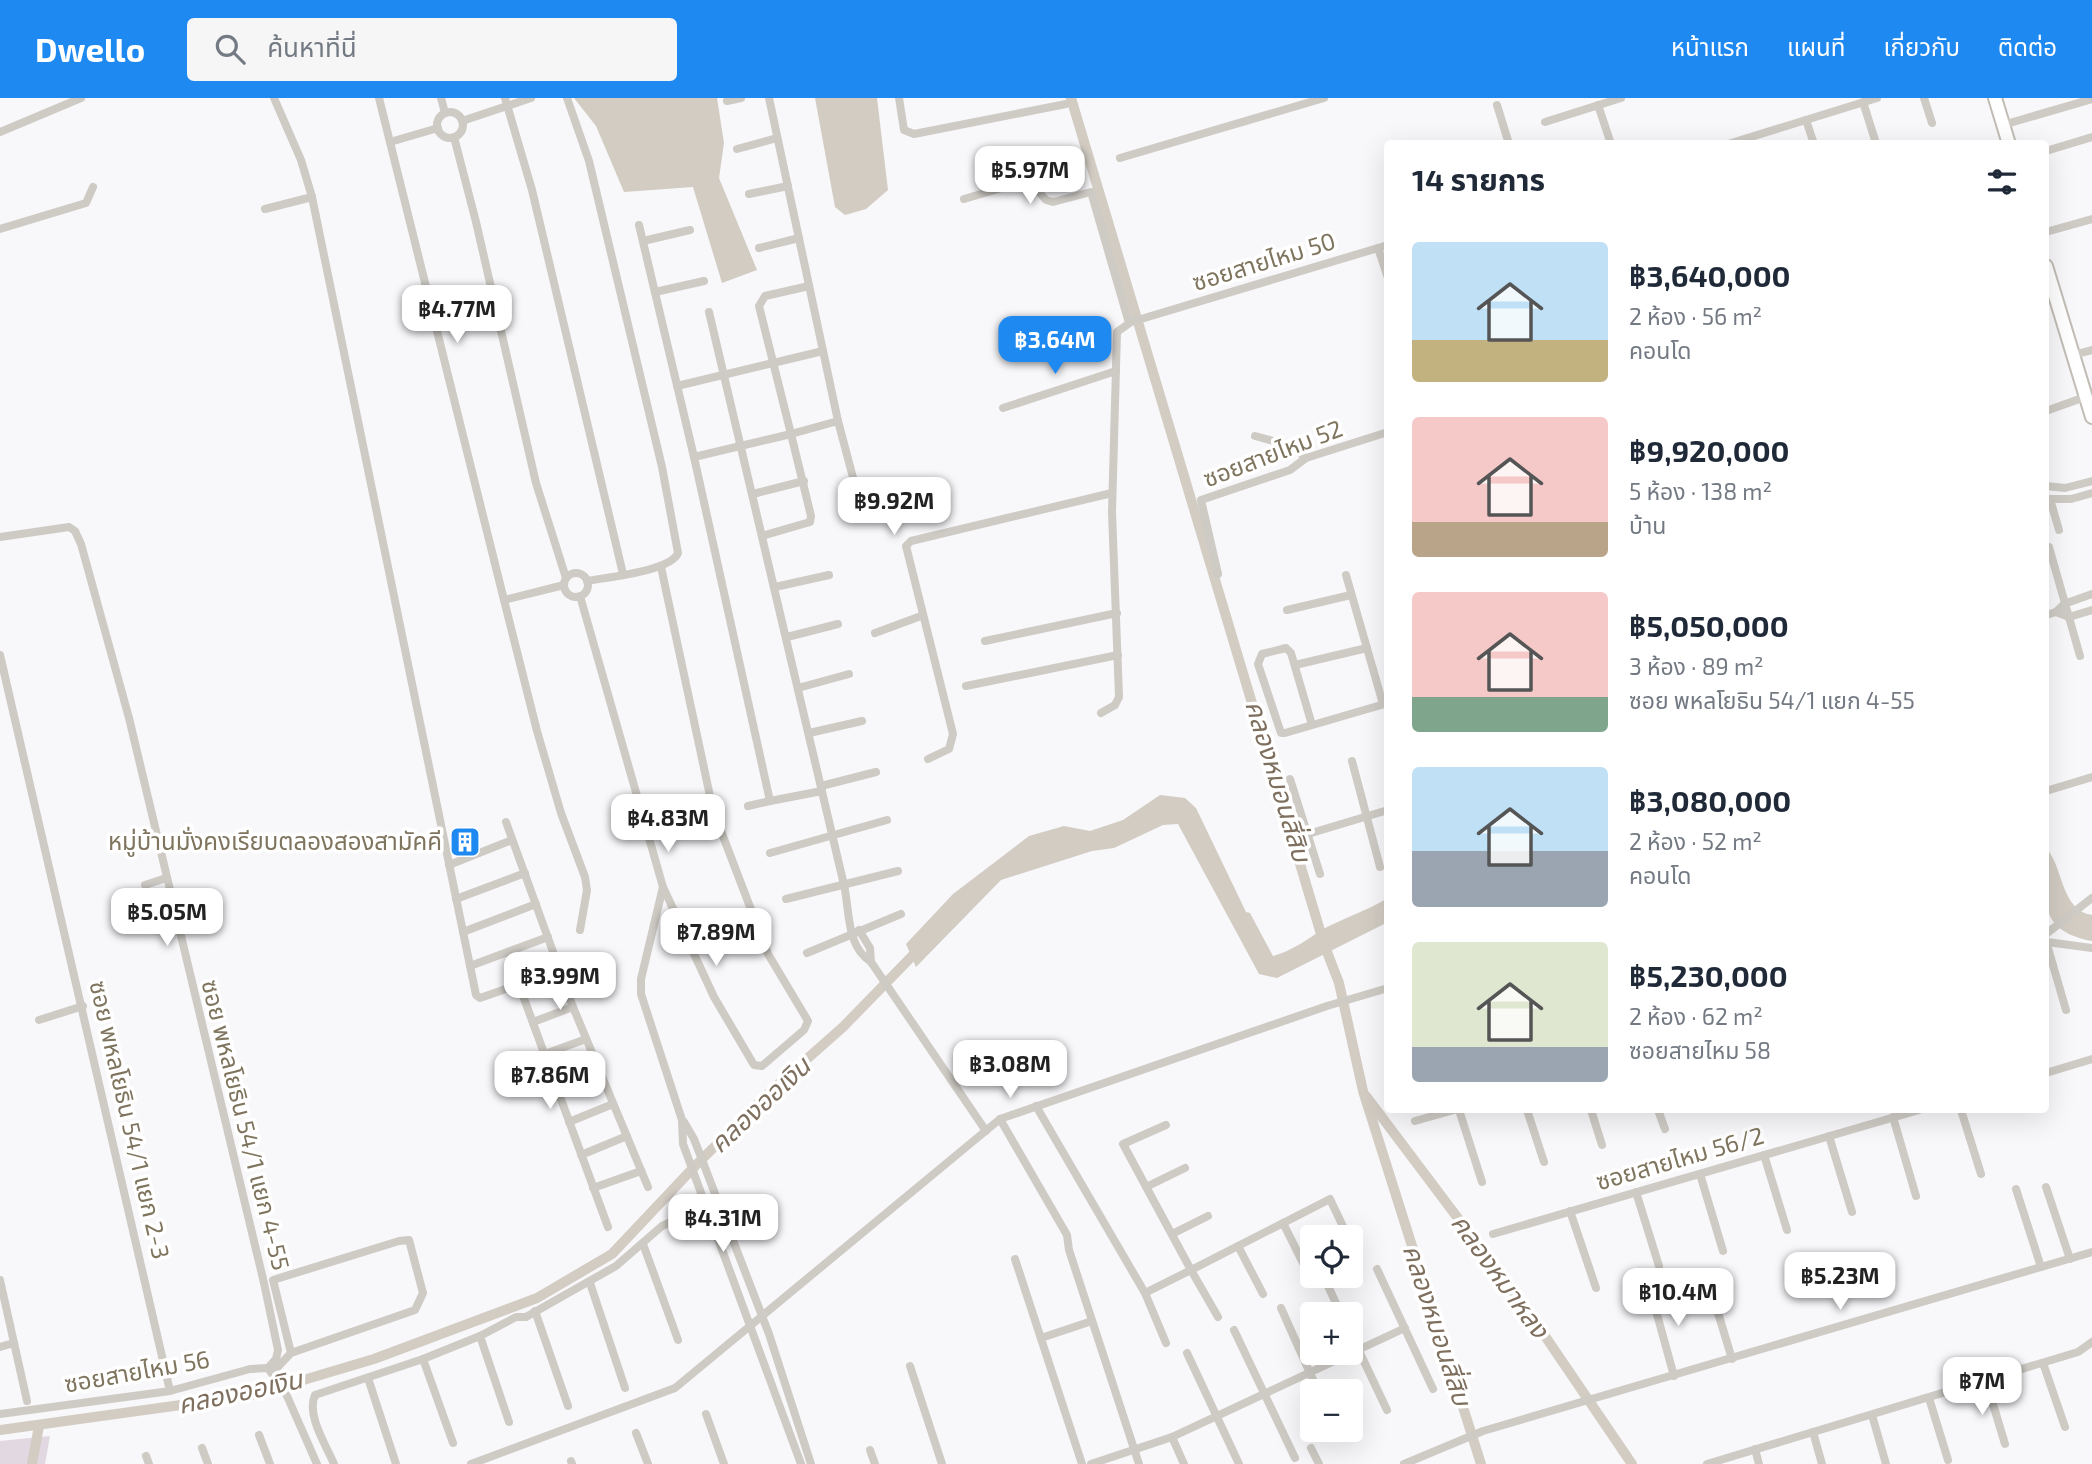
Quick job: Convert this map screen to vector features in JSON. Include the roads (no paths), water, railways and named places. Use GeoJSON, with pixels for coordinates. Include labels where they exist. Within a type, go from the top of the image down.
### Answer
{"type":"FeatureCollection","features":[{"type":"Feature","properties":{"kind":"main road"},"geometry":{"type":"LineString","coordinates":[[1995,98],[2008,140]]}},
{"type":"Feature","properties":{"kind":"main road"},"geometry":{"type":"LineString","coordinates":[[2049,276],[2092,417]]}},
{"type":"Feature","properties":{"kind":"street"},"geometry":{"type":"LineString","coordinates":[[0,132],[81,98]]}},
{"type":"Feature","properties":{"kind":"street"},"geometry":{"type":"LineString","coordinates":[[274,98],[296,146],[312,197],[476,995],[480,999],[560,970]]}},
{"type":"Feature","properties":{"kind":"street"},"geometry":{"type":"LineString","coordinates":[[379,98],[537,731],[561,813],[585,877],[587,890],[580,930]]}},
{"type":"Feature","properties":{"kind":"street"},"geometry":{"type":"LineString","coordinates":[[440,98],[445,113]]}},
{"type":"Feature","properties":{"kind":"street"},"geometry":{"type":"LineString","coordinates":[[462,121],[506,102],[531,98]]}},
{"type":"Feature","properties":{"kind":"street"},"geometry":{"type":"LineString","coordinates":[[567,98],[589,161],[662,467],[678,553],[674,560],[661,567],[587,581]]}},
{"type":"Feature","properties":{"kind":"street"},"geometry":{"type":"LineString","coordinates":[[727,101],[741,98]]}},
{"type":"Feature","properties":{"kind":"street"},"geometry":{"type":"LineString","coordinates":[[769,98],[838,421],[860,504]]}},
{"type":"Feature","properties":{"kind":"street"},"geometry":{"type":"LineString","coordinates":[[899,98],[904,130],[914,134],[1066,104]]}},
{"type":"Feature","properties":{"kind":"street"},"geometry":{"type":"LineString","coordinates":[[1120,158],[1324,98]]}},
{"type":"Feature","properties":{"kind":"street"},"geometry":{"type":"LineString","coordinates":[[1545,122],[1621,98]]}},
{"type":"Feature","properties":{"kind":"street"},"geometry":{"type":"LineString","coordinates":[[1756,139],[1805,120],[1877,98]]}},
{"type":"Feature","properties":{"kind":"street"},"geometry":{"type":"LineString","coordinates":[[1924,98],[1931,122]]}},
{"type":"Feature","properties":{"kind":"street"},"geometry":{"type":"LineString","coordinates":[[2003,125],[2092,99]]}},
{"type":"Feature","properties":{"kind":"street"},"geometry":{"type":"LineString","coordinates":[[506,102],[533,190],[623,574]]}},
{"type":"Feature","properties":{"kind":"street"},"geometry":{"type":"LineString","coordinates":[[1863,102],[1875,140]]}},
{"type":"Feature","properties":{"kind":"street"},"geometry":{"type":"LineString","coordinates":[[1497,105],[1508,140]]}},
{"type":"Feature","properties":{"kind":"street"},"geometry":{"type":"LineString","coordinates":[[1598,105],[1610,140]]}},
{"type":"Feature","properties":{"kind":"street"},"geometry":{"type":"LineString","coordinates":[[445,113],[455,113],[462,121],[461,131],[454,137],[444,136],[438,128],[439,118],[445,113]]}},
{"type":"Feature","properties":{"kind":"street"},"geometry":{"type":"LineString","coordinates":[[1805,120],[1812,140]]}},
{"type":"Feature","properties":{"kind":"street"},"geometry":{"type":"LineString","coordinates":[[390,142],[438,128]]}},
{"type":"Feature","properties":{"kind":"street"},"geometry":{"type":"LineString","coordinates":[[454,137],[536,483],[569,594],[580,596]]}},
{"type":"Feature","properties":{"kind":"street"},"geometry":{"type":"LineString","coordinates":[[2049,149],[2092,137]]}},
{"type":"Feature","properties":{"kind":"street"},"geometry":{"type":"LineString","coordinates":[[737,149],[777,138]]}},
{"type":"Feature","properties":{"kind":"street"},"geometry":{"type":"LineString","coordinates":[[964,199],[1025,181],[1033,185],[1041,197],[1054,202],[1091,192],[1130,323],[1117,332],[1112,493],[1119,697],[1115,705],[1101,713]]}},
{"type":"Feature","properties":{"kind":"street"},"geometry":{"type":"LineString","coordinates":[[749,194],[788,186]]}},
{"type":"Feature","properties":{"kind":"street"},"geometry":{"type":"LineString","coordinates":[[0,229],[86,203],[93,187]]}},
{"type":"Feature","properties":{"kind":"street"},"geometry":{"type":"LineString","coordinates":[[265,209],[312,197]]}},
{"type":"Feature","properties":{"kind":"street"},"geometry":{"type":"LineString","coordinates":[[2049,231],[2092,219]]}},
{"type":"Feature","properties":{"kind":"street"},"geometry":{"type":"LineString","coordinates":[[639,225],[694,457],[770,801]]}},
{"type":"Feature","properties":{"kind":"street"},"geometry":{"type":"LineString","coordinates":[[643,241],[690,230]]}},
{"type":"Feature","properties":{"kind":"street"},"geometry":{"type":"LineString","coordinates":[[759,248],[799,238]]}},
{"type":"Feature","properties":{"kind":"street","name":"ซอยสายไหม 50"},"geometry":{"type":"LineString","coordinates":[[1130,323],[1384,246]]}},
{"type":"Feature","properties":{"kind":"street"},"geometry":{"type":"LineString","coordinates":[[1378,248],[1384,266]]}},
{"type":"Feature","properties":{"kind":"street"},"geometry":{"type":"LineString","coordinates":[[655,292],[704,281]]}},
{"type":"Feature","properties":{"kind":"street"},"geometry":{"type":"LineString","coordinates":[[762,536],[810,522],[804,481],[760,300],[809,286]]}},
{"type":"Feature","properties":{"kind":"street"},"geometry":{"type":"LineString","coordinates":[[709,312],[833,836],[852,922],[850,936],[860,955],[871,962],[985,1130]]}},
{"type":"Feature","properties":{"kind":"street"},"geometry":{"type":"LineString","coordinates":[[2073,355],[2092,350]]}},
{"type":"Feature","properties":{"kind":"street"},"geometry":{"type":"LineString","coordinates":[[677,386],[823,351]]}},
{"type":"Feature","properties":{"kind":"street"},"geometry":{"type":"LineString","coordinates":[[1003,408],[1116,371]]}},
{"type":"Feature","properties":{"kind":"street"},"geometry":{"type":"LineString","coordinates":[[2049,410],[2085,397]]}},
{"type":"Feature","properties":{"kind":"street"},"geometry":{"type":"LineString","coordinates":[[694,457],[838,421]]}},
{"type":"Feature","properties":{"kind":"street","name":"ซอยสายไหม 52"},"geometry":{"type":"LineString","coordinates":[[1218,573],[1201,500],[1290,470],[1306,458],[1384,433]]}},
{"type":"Feature","properties":{"kind":"street"},"geometry":{"type":"LineString","coordinates":[[1255,436],[1291,446],[1306,458]]}},
{"type":"Feature","properties":{"kind":"street"},"geometry":{"type":"LineString","coordinates":[[753,494],[804,481]]}},
{"type":"Feature","properties":{"kind":"street"},"geometry":{"type":"LineString","coordinates":[[2049,486],[2065,488],[2090,482],[2091,493],[2071,499],[2049,499]]}},
{"type":"Feature","properties":{"kind":"street"},"geometry":{"type":"LineString","coordinates":[[928,760],[949,749],[953,734],[921,616],[906,546],[911,541],[1112,493]]}},
{"type":"Feature","properties":{"kind":"street"},"geometry":{"type":"LineString","coordinates":[[2049,502],[2059,530]]}},
{"type":"Feature","properties":{"kind":"street","name":"ซอย พหลโยธิน 54/1 แยก 4-55"},"geometry":{"type":"LineString","coordinates":[[0,537],[69,527],[75,531],[81,544],[129,718],[278,1350],[272,1373]]}},
{"type":"Feature","properties":{"kind":"street"},"geometry":{"type":"LineString","coordinates":[[2049,547],[2081,656]]}},
{"type":"Feature","properties":{"kind":"street"},"geometry":{"type":"LineString","coordinates":[[580,596],[663,887],[714,997],[754,1065],[762,1066],[804,1030],[808,1021],[768,954],[713,810],[661,567]]}},
{"type":"Feature","properties":{"kind":"street"},"geometry":{"type":"LineString","coordinates":[[504,600],[565,581],[580,573],[587,581],[586,591],[580,596]]}},
{"type":"Feature","properties":{"kind":"street"},"geometry":{"type":"LineString","coordinates":[[775,587],[829,575]]}},
{"type":"Feature","properties":{"kind":"street"},"geometry":{"type":"LineString","coordinates":[[1346,575],[1384,701]]}},
{"type":"Feature","properties":{"kind":"street"},"geometry":{"type":"LineString","coordinates":[[2049,614],[2056,612],[2064,604],[2092,594]]}},
{"type":"Feature","properties":{"kind":"street"},"geometry":{"type":"LineString","coordinates":[[1287,610],[1351,595]]}},
{"type":"Feature","properties":{"kind":"street"},"geometry":{"type":"LineString","coordinates":[[2056,612],[2069,617],[2092,610]]}},
{"type":"Feature","properties":{"kind":"street"},"geometry":{"type":"LineString","coordinates":[[985,641],[1117,613]]}},
{"type":"Feature","properties":{"kind":"street"},"geometry":{"type":"LineString","coordinates":[[875,633],[921,616]]}},
{"type":"Feature","properties":{"kind":"street"},"geometry":{"type":"LineString","coordinates":[[786,637],[838,624]]}},
{"type":"Feature","properties":{"kind":"street"},"geometry":{"type":"LineString","coordinates":[[1312,725],[1295,665],[1286,648],[1258,658],[1281,733],[1312,725],[1384,704]]}},
{"type":"Feature","properties":{"kind":"street"},"geometry":{"type":"LineString","coordinates":[[1295,665],[1367,648]]}},
{"type":"Feature","properties":{"kind":"street","name":"ซอย พหลโยธิน 54/1 แยก 2-3"},"geometry":{"type":"LineString","coordinates":[[0,654],[170,1391]]}},
{"type":"Feature","properties":{"kind":"street"},"geometry":{"type":"LineString","coordinates":[[966,686],[1118,655]]}},
{"type":"Feature","properties":{"kind":"street"},"geometry":{"type":"LineString","coordinates":[[799,688],[849,674]]}},
{"type":"Feature","properties":{"kind":"street"},"geometry":{"type":"LineString","coordinates":[[809,733],[862,721]]}},
{"type":"Feature","properties":{"kind":"street"},"geometry":{"type":"LineString","coordinates":[[1352,761],[1380,867]]}},
{"type":"Feature","properties":{"kind":"street"},"geometry":{"type":"LineString","coordinates":[[748,806],[876,772]]}},
{"type":"Feature","properties":{"kind":"street"},"geometry":{"type":"LineString","coordinates":[[2049,790],[2092,777]]}},
{"type":"Feature","properties":{"kind":"street"},"geometry":{"type":"LineString","coordinates":[[1290,779],[1320,874]]}},
{"type":"Feature","properties":{"kind":"street"},"geometry":{"type":"LineString","coordinates":[[1308,834],[1384,811]]}},
{"type":"Feature","properties":{"kind":"street"},"geometry":{"type":"LineString","coordinates":[[770,853],[887,820]]}},
{"type":"Feature","properties":{"kind":"street"},"geometry":{"type":"LineString","coordinates":[[506,822],[573,1007],[648,1187]]}},
{"type":"Feature","properties":{"kind":"street"},"geometry":{"type":"LineString","coordinates":[[449,865],[512,840]]}},
{"type":"Feature","properties":{"kind":"street"},"geometry":{"type":"LineString","coordinates":[[786,899],[898,871]]}},
{"type":"Feature","properties":{"kind":"street"},"geometry":{"type":"LineString","coordinates":[[456,900],[525,873]]}},
{"type":"Feature","properties":{"kind":"street"},"geometry":{"type":"LineString","coordinates":[[145,885],[166,878]]}},
{"type":"Feature","properties":{"kind":"street"},"geometry":{"type":"LineString","coordinates":[[663,887],[641,979],[641,994],[682,1120],[685,1151],[801,1464]]}},
{"type":"Feature","properties":{"kind":"street"},"geometry":{"type":"LineString","coordinates":[[2049,932],[2091,898]]}},
{"type":"Feature","properties":{"kind":"street"},"geometry":{"type":"LineString","coordinates":[[463,932],[536,904]]}},
{"type":"Feature","properties":{"kind":"street"},"geometry":{"type":"LineString","coordinates":[[807,953],[901,914]]}},
{"type":"Feature","properties":{"kind":"street"},"geometry":{"type":"LineString","coordinates":[[852,922],[870,948],[871,962]]}},
{"type":"Feature","properties":{"kind":"street"},"geometry":{"type":"LineString","coordinates":[[470,966],[548,937]]}},
{"type":"Feature","properties":{"kind":"street"},"geometry":{"type":"LineString","coordinates":[[2049,941],[2092,948]]}},
{"type":"Feature","properties":{"kind":"street"},"geometry":{"type":"LineString","coordinates":[[2049,951],[2066,1010]]}},
{"type":"Feature","properties":{"kind":"street"},"geometry":{"type":"LineString","coordinates":[[519,985],[608,1227]]}},
{"type":"Feature","properties":{"kind":"street"},"geometry":{"type":"LineString","coordinates":[[471,1464],[666,1394],[751,1327],[1000,1119],[1327,1006],[1384,989]]}},
{"type":"Feature","properties":{"kind":"street"},"geometry":{"type":"LineString","coordinates":[[38,1020],[83,1006]]}},
{"type":"Feature","properties":{"kind":"street"},"geometry":{"type":"LineString","coordinates":[[533,1021],[573,1007]]}},
{"type":"Feature","properties":{"kind":"street"},"geometry":{"type":"LineString","coordinates":[[545,1054],[586,1039]]}},
{"type":"Feature","properties":{"kind":"street"},"geometry":{"type":"LineString","coordinates":[[2049,1072],[2092,1059]]}},
{"type":"Feature","properties":{"kind":"street"},"geometry":{"type":"LineString","coordinates":[[557,1088],[600,1071]]}},
{"type":"Feature","properties":{"kind":"street"},"geometry":{"type":"LineString","coordinates":[[569,1122],[613,1104]]}},
{"type":"Feature","properties":{"kind":"street"},"geometry":{"type":"LineString","coordinates":[[1036,1107],[1145,1293],[1166,1343]]}},
{"type":"Feature","properties":{"kind":"street"},"geometry":{"type":"LineString","coordinates":[[1415,1121],[1446,1113]]}},
{"type":"Feature","properties":{"kind":"street"},"geometry":{"type":"LineString","coordinates":[[1458,1113],[1482,1182]]}},
{"type":"Feature","properties":{"kind":"street"},"geometry":{"type":"LineString","coordinates":[[1528,1113],[1544,1162]]}},
{"type":"Feature","properties":{"kind":"street"},"geometry":{"type":"LineString","coordinates":[[1592,1113],[1602,1145]]}},
{"type":"Feature","properties":{"kind":"street"},"geometry":{"type":"LineString","coordinates":[[1659,1113],[1665,1129]]}},
{"type":"Feature","properties":{"kind":"street","name":"ซอยสายไหม 56/2"},"geometry":{"type":"LineString","coordinates":[[1493,1234],[1908,1113]]}},
{"type":"Feature","properties":{"kind":"street"},"geometry":{"type":"LineString","coordinates":[[1962,1113],[1981,1174]]}},
{"type":"Feature","properties":{"kind":"street"},"geometry":{"type":"LineString","coordinates":[[1893,1117],[1916,1196]]}},
{"type":"Feature","properties":{"kind":"street"},"geometry":{"type":"LineString","coordinates":[[1000,1119],[1067,1234],[1092,1321],[1139,1464]]}},
{"type":"Feature","properties":{"kind":"street"},"geometry":{"type":"LineString","coordinates":[[682,1120],[697,1145],[719,1200],[762,1317],[811,1464]]}},
{"type":"Feature","properties":{"kind":"street"},"geometry":{"type":"LineString","coordinates":[[1166,1125],[1123,1144],[1219,1317]]}},
{"type":"Feature","properties":{"kind":"street"},"geometry":{"type":"LineString","coordinates":[[581,1155],[627,1136]]}},
{"type":"Feature","properties":{"kind":"street"},"geometry":{"type":"LineString","coordinates":[[1829,1136],[1852,1212]]}},
{"type":"Feature","properties":{"kind":"street"},"geometry":{"type":"LineString","coordinates":[[1764,1155],[1787,1230]]}},
{"type":"Feature","properties":{"kind":"street"},"geometry":{"type":"LineString","coordinates":[[1146,1187],[1185,1168]]}},
{"type":"Feature","properties":{"kind":"street"},"geometry":{"type":"LineString","coordinates":[[593,1188],[641,1171]]}},
{"type":"Feature","properties":{"kind":"street"},"geometry":{"type":"LineString","coordinates":[[1700,1174],[1723,1251]]}},
{"type":"Feature","properties":{"kind":"street"},"geometry":{"type":"LineString","coordinates":[[2046,1187],[2070,1259]]}},
{"type":"Feature","properties":{"kind":"street"},"geometry":{"type":"LineString","coordinates":[[2016,1189],[2041,1267]]}},
{"type":"Feature","properties":{"kind":"street"},"geometry":{"type":"LineString","coordinates":[[1636,1192],[1659,1266]]}},
{"type":"Feature","properties":{"kind":"street"},"geometry":{"type":"LineString","coordinates":[[1145,1293],[1330,1199],[1342,1225]]}},
{"type":"Feature","properties":{"kind":"street"},"geometry":{"type":"LineString","coordinates":[[334,1464],[311,1402],[315,1395],[423,1359],[480,1336],[516,1317],[526,1317],[590,1283],[643,1244],[662,1226],[719,1200]]}},
{"type":"Feature","properties":{"kind":"street"},"geometry":{"type":"LineString","coordinates":[[1570,1212],[1596,1288]]}},
{"type":"Feature","properties":{"kind":"street"},"geometry":{"type":"LineString","coordinates":[[1171,1234],[1208,1216]]}},
{"type":"Feature","properties":{"kind":"street"},"geometry":{"type":"LineString","coordinates":[[1283,1223],[1300,1257]]}},
{"type":"Feature","properties":{"kind":"street"},"geometry":{"type":"LineString","coordinates":[[291,1353],[274,1280],[409,1240],[423,1293],[415,1310],[291,1353],[272,1373],[287,1396],[317,1464]]}},
{"type":"Feature","properties":{"kind":"street"},"geometry":{"type":"LineString","coordinates":[[643,1244],[678,1340]]}},
{"type":"Feature","properties":{"kind":"street"},"geometry":{"type":"LineString","coordinates":[[1238,1246],[1263,1294]]}},
{"type":"Feature","properties":{"kind":"street"},"geometry":{"type":"LineString","coordinates":[[1404,1464],[1415,1462],[1483,1430],[2092,1252]]}},
{"type":"Feature","properties":{"kind":"street"},"geometry":{"type":"LineString","coordinates":[[1015,1259],[1082,1464]]}},
{"type":"Feature","properties":{"kind":"street"},"geometry":{"type":"LineString","coordinates":[[1377,1269],[1433,1389]]}},
{"type":"Feature","properties":{"kind":"street"},"geometry":{"type":"LineString","coordinates":[[0,1283],[27,1401]]}},
{"type":"Feature","properties":{"kind":"street"},"geometry":{"type":"LineString","coordinates":[[590,1283],[625,1388]]}},
{"type":"Feature","properties":{"kind":"street"},"geometry":{"type":"LineString","coordinates":[[1650,1289],[1675,1376]]}},
{"type":"Feature","properties":{"kind":"street"},"geometry":{"type":"LineString","coordinates":[[1712,1293],[1732,1359]]}},
{"type":"Feature","properties":{"kind":"street"},"geometry":{"type":"LineString","coordinates":[[1281,1308],[1313,1379]]}},
{"type":"Feature","properties":{"kind":"street"},"geometry":{"type":"LineString","coordinates":[[535,1311],[568,1406]]}},
{"type":"Feature","properties":{"kind":"street"},"geometry":{"type":"LineString","coordinates":[[1041,1338],[1092,1321]]}},
{"type":"Feature","properties":{"kind":"street"},"geometry":{"type":"LineString","coordinates":[[1363,1348],[1405,1328]]}},
{"type":"Feature","properties":{"kind":"street"},"geometry":{"type":"LineString","coordinates":[[1234,1330],[1295,1458]]}},
{"type":"Feature","properties":{"kind":"street"},"geometry":{"type":"LineString","coordinates":[[480,1336],[509,1422]]}},
{"type":"Feature","properties":{"kind":"street"},"geometry":{"type":"LineString","coordinates":[[1707,1464],[2082,1351],[2092,1342]]}},
{"type":"Feature","properties":{"kind":"street"},"geometry":{"type":"LineString","coordinates":[[0,1346],[14,1343]]}},
{"type":"Feature","properties":{"kind":"street"},"geometry":{"type":"LineString","coordinates":[[1187,1353],[1239,1464]]}},
{"type":"Feature","properties":{"kind":"street"},"geometry":{"type":"LineString","coordinates":[[423,1359],[453,1443]]}},
{"type":"Feature","properties":{"kind":"street"},"geometry":{"type":"LineString","coordinates":[[1363,1359],[1387,1410]]}},
{"type":"Feature","properties":{"kind":"street"},"geometry":{"type":"LineString","coordinates":[[2043,1363],[2064,1427]]}},
{"type":"Feature","properties":{"kind":"street"},"geometry":{"type":"LineString","coordinates":[[1091,1464],[1172,1437],[1327,1365]]}},
{"type":"Feature","properties":{"kind":"street"},"geometry":{"type":"LineString","coordinates":[[910,1366],[942,1464]]}},
{"type":"Feature","properties":{"kind":"street","name":"ซอยสายไหม 56"},"geometry":{"type":"LineString","coordinates":[[0,1414],[170,1391],[250,1369],[272,1373]]}},
{"type":"Feature","properties":{"kind":"street"},"geometry":{"type":"LineString","coordinates":[[368,1378],[396,1464]]}},
{"type":"Feature","properties":{"kind":"street"},"geometry":{"type":"LineString","coordinates":[[1986,1381],[2005,1444]]}},
{"type":"Feature","properties":{"kind":"street"},"geometry":{"type":"LineString","coordinates":[[1929,1398],[1948,1460]]}},
{"type":"Feature","properties":{"kind":"street"},"geometry":{"type":"LineString","coordinates":[[706,1414],[724,1464]]}},
{"type":"Feature","properties":{"kind":"street"},"geometry":{"type":"LineString","coordinates":[[1872,1415],[1886,1464]]}},
{"type":"Feature","properties":{"kind":"street"},"geometry":{"type":"LineString","coordinates":[[1813,1432],[1822,1464]]}},
{"type":"Feature","properties":{"kind":"street"},"geometry":{"type":"LineString","coordinates":[[636,1433],[648,1464]]}},
{"type":"Feature","properties":{"kind":"street"},"geometry":{"type":"LineString","coordinates":[[259,1435],[270,1464]]}},
{"type":"Feature","properties":{"kind":"street"},"geometry":{"type":"LineString","coordinates":[[1172,1437],[1184,1464]]}},
{"type":"Feature","properties":{"kind":"street"},"geometry":{"type":"LineString","coordinates":[[202,1448],[208,1464]]}},
{"type":"Feature","properties":{"kind":"street"},"geometry":{"type":"LineString","coordinates":[[1311,1448],[1319,1464]]}},
{"type":"Feature","properties":{"kind":"street"},"geometry":{"type":"LineString","coordinates":[[1755,1449],[1759,1464]]}},
{"type":"Feature","properties":{"kind":"street"},"geometry":{"type":"LineString","coordinates":[[870,1450],[875,1464]]}},
{"type":"Feature","properties":{"kind":"waterway","name":"คลองหมอนสี่สิบ"},"geometry":{"type":"LineString","coordinates":[[1071,98],[1324,944],[1339,983],[1363,1091],[1481,1464]]}},
{"type":"Feature","properties":{"kind":"waterway","name":"คลองออเงิน"},"geometry":{"type":"LineString","coordinates":[[0,1430],[253,1395],[374,1359],[537,1298],[612,1254],[696,1165],[774,1088],[843,1027],[920,948]]}},
{"type":"Feature","properties":{"kind":"waterway","name":"คลองหมาหลง"},"geometry":{"type":"LineString","coordinates":[[1366,1096],[1530,1314],[1632,1464]]}},
{"type":"Feature","properties":{"kind":"waterway"},"geometry":{"type":"LineString","coordinates":[[32,1464],[39,1426]]}},
{"type":"Feature","properties":{"kind":"place","name":"หมู่บ้านมั่งคงเรียบตลองสองสามัคคี"},"geometry":{"type":"Point","coordinates":[465,842]}}]}
